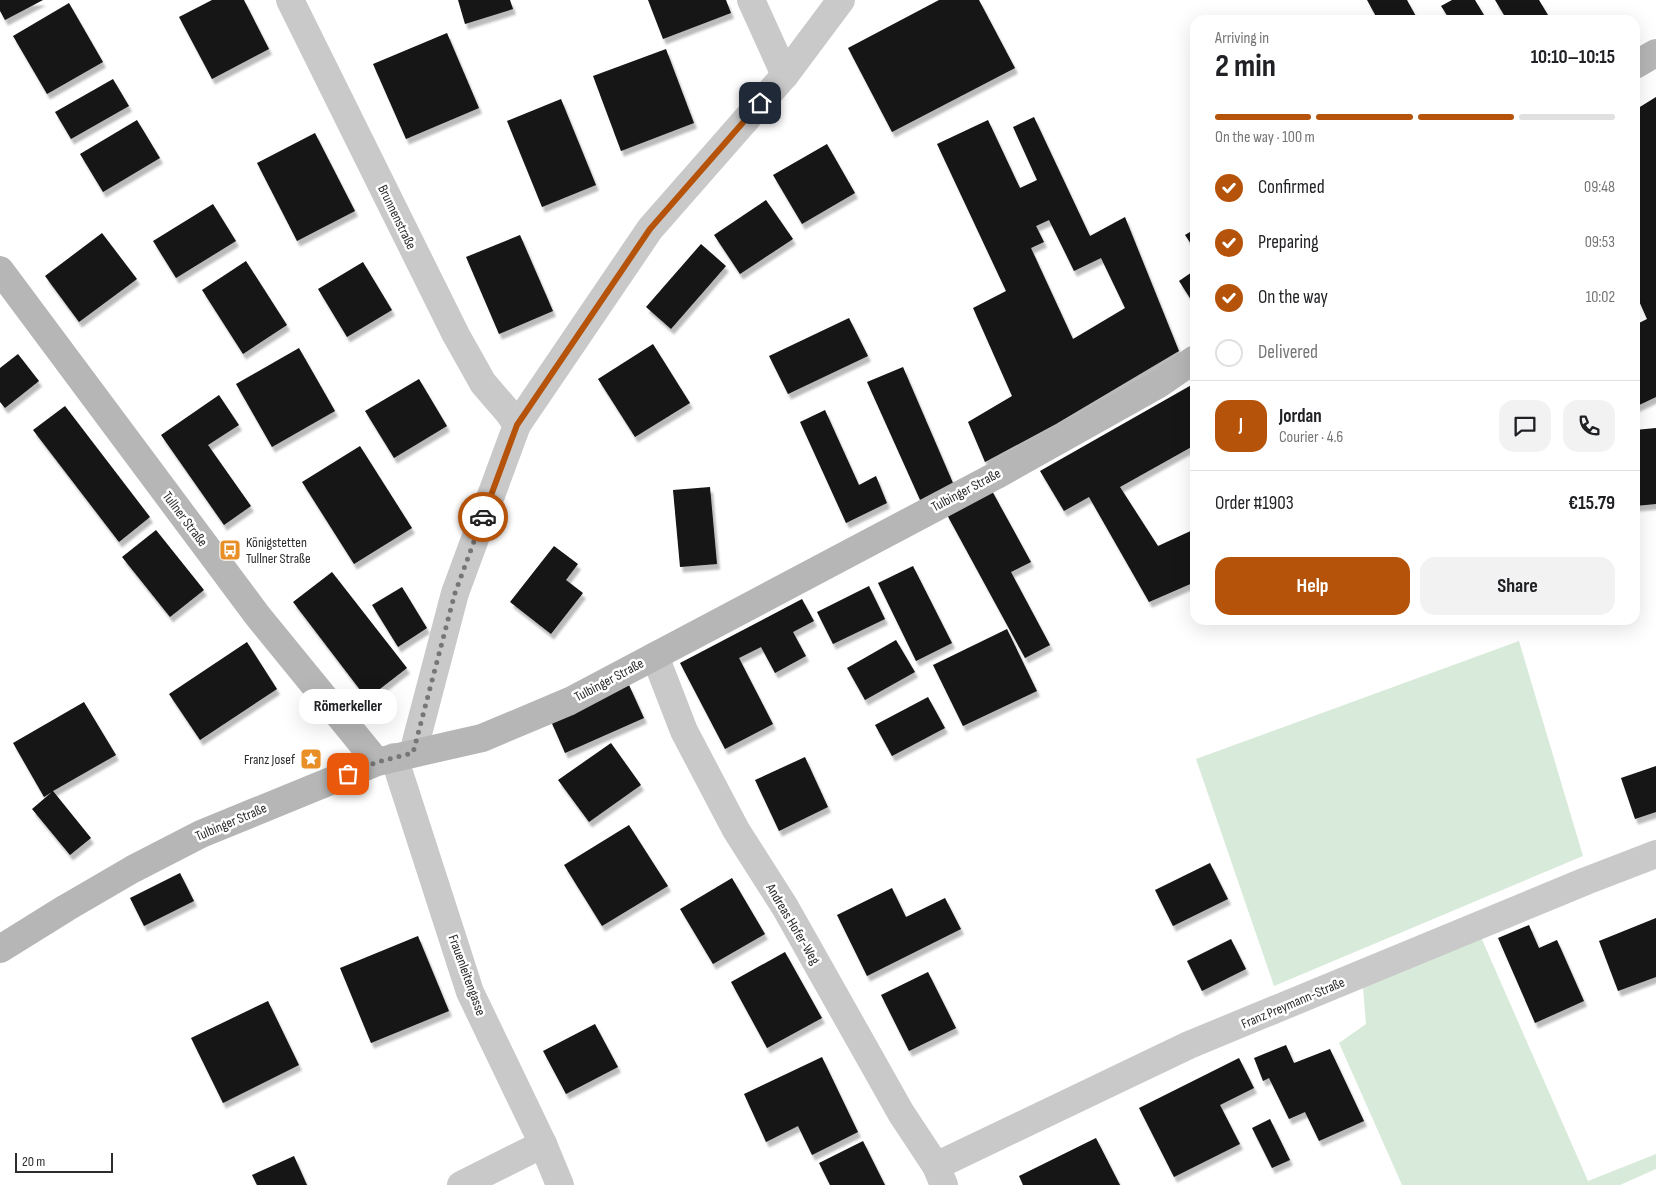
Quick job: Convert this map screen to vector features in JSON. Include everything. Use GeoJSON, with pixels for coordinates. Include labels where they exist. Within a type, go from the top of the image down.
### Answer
{"type":"FeatureCollection","features":[{"type":"Feature","properties":{"kind":"main road"},"geometry":{"type":"LineString","coordinates":[[1640,62],[1656,53]]}},
{"type":"Feature","properties":{"kind":"main road","name":"Tullner Straße"},"geometry":{"type":"LineString","coordinates":[[0,270],[257,615],[395,758]]}},
{"type":"Feature","properties":{"kind":"main road","name":"Tulbinger Straße"},"geometry":{"type":"LineString","coordinates":[[0,949],[133,869],[201,834],[395,758],[482,738],[570,701],[995,476],[1159,384],[1190,362]]}},
{"type":"Feature","properties":{"kind":"street","name":"Brunnenstraße"},"geometry":{"type":"LineString","coordinates":[[290,0],[456,335],[483,384],[517,425]]}},
{"type":"Feature","properties":{"kind":"street"},"geometry":{"type":"LineString","coordinates":[[751,0],[785,75]]}},
{"type":"Feature","properties":{"kind":"street"},"geometry":{"type":"LineString","coordinates":[[395,758],[517,425],[650,229],[785,75],[841,0]]}},
{"type":"Feature","properties":{"kind":"street","name":"Andreas Hofer-Weg"},"geometry":{"type":"LineString","coordinates":[[655,656],[684,731],[736,830],[790,916],[939,1175]]}},
{"type":"Feature","properties":{"kind":"street","name":"Frauenleitengasse"},"geometry":{"type":"LineString","coordinates":[[395,758],[470,992],[543,1144],[560,1185]]}},
{"type":"Feature","properties":{"kind":"street","name":"Franz Preymann-Straße"},"geometry":{"type":"LineString","coordinates":[[939,1175],[1189,1046],[1586,881],[1656,854]]}},
{"type":"Feature","properties":{"kind":"street"},"geometry":{"type":"LineString","coordinates":[[461,1185],[543,1144]]}},
{"type":"Feature","properties":{"kind":"green space"},"geometry":{"type":"Polygon","coordinates":[[[1519,641],[1583,856],[1274,986],[1196,759],[1519,641]]]}},
{"type":"Feature","properties":{"kind":"green space"},"geometry":{"type":"Polygon","coordinates":[[[1480,935],[1588,1181],[1656,1154],[1656,1169],[1620,1185],[1402,1185],[1339,1043],[1366,1024],[1363,988],[1480,935]]]}},
{"type":"Feature","properties":{"kind":"building"},"geometry":{"type":"Polygon","coordinates":[[[0,0],[43,0],[5,20],[0,11],[0,0]]]}},
{"type":"Feature","properties":{"kind":"building"},"geometry":{"type":"Polygon","coordinates":[[[212,0],[244,0],[269,49],[212,79],[179,17],[212,0]]]}},
{"type":"Feature","properties":{"kind":"building"},"geometry":{"type":"Polygon","coordinates":[[[458,0],[510,0],[513,9],[465,24],[458,0]]]}},
{"type":"Feature","properties":{"kind":"building"},"geometry":{"type":"Polygon","coordinates":[[[648,0],[726,0],[731,13],[663,39],[648,0]]]}},
{"type":"Feature","properties":{"kind":"building"},"geometry":{"type":"Polygon","coordinates":[[[939,0],[979,0],[1015,68],[892,132],[848,48],[939,0]]]}},
{"type":"Feature","properties":{"kind":"building"},"geometry":{"type":"Polygon","coordinates":[[[1367,0],[1407,0],[1415,15],[1375,15],[1367,0]]]}},
{"type":"Feature","properties":{"kind":"building"},"geometry":{"type":"Polygon","coordinates":[[[1452,0],[1475,0],[1484,15],[1447,15],[1441,6],[1452,0]]]}},
{"type":"Feature","properties":{"kind":"building"},"geometry":{"type":"Polygon","coordinates":[[[1495,0],[1539,0],[1548,15],[1504,15],[1495,0]]]}},
{"type":"Feature","properties":{"kind":"building"},"geometry":{"type":"Polygon","coordinates":[[[69,3],[103,62],[47,94],[13,36],[69,3]]]}},
{"type":"Feature","properties":{"kind":"building"},"geometry":{"type":"Polygon","coordinates":[[[447,33],[479,108],[406,139],[373,64],[447,33]]]}},
{"type":"Feature","properties":{"kind":"building"},"geometry":{"type":"Polygon","coordinates":[[[666,49],[694,123],[621,151],[593,76],[666,49]]]}},
{"type":"Feature","properties":{"kind":"building"},"geometry":{"type":"Polygon","coordinates":[[[113,79],[129,106],[71,139],[55,112],[113,79]]]}},
{"type":"Feature","properties":{"kind":"building"},"geometry":{"type":"Polygon","coordinates":[[[1656,97],[1656,397],[1640,405],[1640,322],[1647,319],[1640,303],[1640,107],[1656,97]]]}},
{"type":"Feature","properties":{"kind":"building"},"geometry":{"type":"Polygon","coordinates":[[[561,99],[596,185],[542,207],[507,121],[561,99]]]}},
{"type":"Feature","properties":{"kind":"building"},"geometry":{"type":"Polygon","coordinates":[[[1034,117],[1090,236],[1125,217],[1179,351],[1056,424],[985,462],[968,422],[1012,396],[973,308],[1006,291],[937,144],[988,120],[1020,188],[1037,180],[1013,127],[1034,117]],[[1049,220],[1036,226],[1044,242],[1031,248],[1073,339],[1125,308],[1101,258],[1074,271],[1049,220]]]}},
{"type":"Feature","properties":{"kind":"building"},"geometry":{"type":"Polygon","coordinates":[[[137,120],[160,158],[103,192],[80,154],[137,120]]]}},
{"type":"Feature","properties":{"kind":"building"},"geometry":{"type":"Polygon","coordinates":[[[315,133],[355,211],[297,241],[257,163],[315,133]]]}},
{"type":"Feature","properties":{"kind":"building"},"geometry":{"type":"Polygon","coordinates":[[[827,144],[855,193],[802,224],[773,175],[827,144]]]}},
{"type":"Feature","properties":{"kind":"building"},"geometry":{"type":"Polygon","coordinates":[[[766,200],[793,239],[740,274],[714,235],[766,200]]]}},
{"type":"Feature","properties":{"kind":"building"},"geometry":{"type":"Polygon","coordinates":[[[213,204],[236,241],[176,278],[153,241],[213,204]]]}},
{"type":"Feature","properties":{"kind":"building"},"geometry":{"type":"Polygon","coordinates":[[[1190,232],[1190,242],[1185,235],[1190,232]]]}},
{"type":"Feature","properties":{"kind":"building"},"geometry":{"type":"Polygon","coordinates":[[[102,233],[137,279],[79,322],[45,276],[102,233]]]}},
{"type":"Feature","properties":{"kind":"building"},"geometry":{"type":"Polygon","coordinates":[[[520,235],[553,311],[499,334],[466,257],[520,235]]]}},
{"type":"Feature","properties":{"kind":"building"},"geometry":{"type":"Polygon","coordinates":[[[701,244],[726,266],[671,329],[646,307],[701,244]]]}},
{"type":"Feature","properties":{"kind":"building"},"geometry":{"type":"Polygon","coordinates":[[[246,261],[287,325],[243,354],[202,290],[246,261]]]}},
{"type":"Feature","properties":{"kind":"building"},"geometry":{"type":"Polygon","coordinates":[[[363,262],[392,310],[347,337],[318,289],[363,262]]]}},
{"type":"Feature","properties":{"kind":"building"},"geometry":{"type":"Polygon","coordinates":[[[1190,273],[1190,298],[1179,281],[1190,273]]]}},
{"type":"Feature","properties":{"kind":"building"},"geometry":{"type":"Polygon","coordinates":[[[849,318],[868,356],[788,394],[769,356],[849,318]]]}},
{"type":"Feature","properties":{"kind":"building"},"geometry":{"type":"Polygon","coordinates":[[[653,344],[690,403],[635,437],[598,379],[653,344]]]}},
{"type":"Feature","properties":{"kind":"building"},"geometry":{"type":"Polygon","coordinates":[[[299,348],[335,411],[272,447],[236,384],[299,348]]]}},
{"type":"Feature","properties":{"kind":"building"},"geometry":{"type":"Polygon","coordinates":[[[18,354],[39,381],[5,408],[0,402],[0,368],[18,354]]]}},
{"type":"Feature","properties":{"kind":"building"},"geometry":{"type":"Polygon","coordinates":[[[903,367],[953,483],[921,502],[867,382],[903,367]]]}},
{"type":"Feature","properties":{"kind":"building"},"geometry":{"type":"Polygon","coordinates":[[[419,379],[447,426],[394,458],[365,411],[419,379]]]}},
{"type":"Feature","properties":{"kind":"building"},"geometry":{"type":"Polygon","coordinates":[[[1190,386],[1190,448],[1120,487],[1158,546],[1190,531],[1190,584],[1149,602],[1089,497],[1064,511],[1040,471],[1190,386]]]}},
{"type":"Feature","properties":{"kind":"building"},"geometry":{"type":"Polygon","coordinates":[[[219,395],[239,425],[208,445],[251,506],[224,525],[161,435],[219,395]]]}},
{"type":"Feature","properties":{"kind":"building"},"geometry":{"type":"Polygon","coordinates":[[[65,406],[150,517],[119,542],[33,430],[65,406]]]}},
{"type":"Feature","properties":{"kind":"building"},"geometry":{"type":"Polygon","coordinates":[[[825,410],[859,485],[876,476],[887,503],[846,523],[800,422],[825,410]]]}},
{"type":"Feature","properties":{"kind":"building"},"geometry":{"type":"Polygon","coordinates":[[[1656,428],[1656,504],[1640,506],[1640,430],[1656,428]]]}},
{"type":"Feature","properties":{"kind":"building"},"geometry":{"type":"Polygon","coordinates":[[[360,446],[412,528],[354,564],[302,482],[360,446]]]}},
{"type":"Feature","properties":{"kind":"building"},"geometry":{"type":"Polygon","coordinates":[[[710,487],[717,564],[680,567],[673,490],[710,487]]]}},
{"type":"Feature","properties":{"kind":"building"},"geometry":{"type":"Polygon","coordinates":[[[991,489],[1031,562],[1011,572],[1050,645],[1025,658],[946,513],[991,489]]]}},
{"type":"Feature","properties":{"kind":"building"},"geometry":{"type":"Polygon","coordinates":[[[156,530],[204,590],[170,617],[122,557],[156,530]]]}},
{"type":"Feature","properties":{"kind":"building"},"geometry":{"type":"Polygon","coordinates":[[[554,546],[578,564],[566,580],[583,593],[551,634],[510,602],[554,546]]]}},
{"type":"Feature","properties":{"kind":"building"},"geometry":{"type":"Polygon","coordinates":[[[913,566],[952,643],[916,661],[878,583],[913,566]]]}},
{"type":"Feature","properties":{"kind":"building"},"geometry":{"type":"Polygon","coordinates":[[[332,572],[407,668],[367,699],[293,602],[332,572]]]}},
{"type":"Feature","properties":{"kind":"building"},"geometry":{"type":"Polygon","coordinates":[[[869,586],[885,619],[833,644],[817,612],[869,586]]]}},
{"type":"Feature","properties":{"kind":"building"},"geometry":{"type":"Polygon","coordinates":[[[402,587],[427,628],[398,647],[372,605],[402,587]]]}},
{"type":"Feature","properties":{"kind":"building"},"geometry":{"type":"Polygon","coordinates":[[[802,599],[814,621],[793,632],[806,656],[775,673],[761,647],[739,658],[773,724],[725,749],[680,663],[802,599]]]}},
{"type":"Feature","properties":{"kind":"building"},"geometry":{"type":"Polygon","coordinates":[[[1007,629],[1037,691],[963,726],[933,665],[1007,629]]]}},
{"type":"Feature","properties":{"kind":"building"},"geometry":{"type":"Polygon","coordinates":[[[896,640],[915,672],[865,700],[847,668],[896,640]]]}},
{"type":"Feature","properties":{"kind":"building"},"geometry":{"type":"Polygon","coordinates":[[[247,642],[277,689],[200,740],[169,694],[247,642]]]}},
{"type":"Feature","properties":{"kind":"building"},"geometry":{"type":"Polygon","coordinates":[[[629,685],[644,718],[565,753],[550,719],[629,685]]]}},
{"type":"Feature","properties":{"kind":"building"},"geometry":{"type":"Polygon","coordinates":[[[928,697],[945,728],[892,756],[875,725],[928,697]]]}},
{"type":"Feature","properties":{"kind":"building"},"geometry":{"type":"Polygon","coordinates":[[[84,702],[116,755],[53,791],[91,838],[70,855],[32,809],[52,792],[44,797],[13,743],[84,702]]]}},
{"type":"Feature","properties":{"kind":"building"},"geometry":{"type":"Polygon","coordinates":[[[611,743],[641,785],[589,822],[558,780],[611,743]]]}},
{"type":"Feature","properties":{"kind":"building"},"geometry":{"type":"Polygon","coordinates":[[[805,757],[828,807],[779,831],[755,780],[805,757]]]}},
{"type":"Feature","properties":{"kind":"building"},"geometry":{"type":"Polygon","coordinates":[[[1656,766],[1656,812],[1635,819],[1621,778],[1656,766]]]}},
{"type":"Feature","properties":{"kind":"building"},"geometry":{"type":"Polygon","coordinates":[[[629,825],[668,886],[602,926],[564,865],[629,825]]]}},
{"type":"Feature","properties":{"kind":"building"},"geometry":{"type":"Polygon","coordinates":[[[1210,863],[1228,899],[1173,926],[1155,890],[1210,863]]]}},
{"type":"Feature","properties":{"kind":"building"},"geometry":{"type":"Polygon","coordinates":[[[180,873],[194,901],[144,926],[130,898],[180,873]]]}},
{"type":"Feature","properties":{"kind":"building"},"geometry":{"type":"Polygon","coordinates":[[[732,878],[765,934],[713,964],[680,909],[732,878]]]}},
{"type":"Feature","properties":{"kind":"building"},"geometry":{"type":"Polygon","coordinates":[[[892,888],[906,917],[945,898],[961,929],[867,976],[837,915],[892,888]]]}},
{"type":"Feature","properties":{"kind":"building"},"geometry":{"type":"Polygon","coordinates":[[[1656,918],[1656,977],[1618,991],[1599,941],[1656,918]]]}},
{"type":"Feature","properties":{"kind":"building"},"geometry":{"type":"Polygon","coordinates":[[[1529,925],[1539,948],[1557,940],[1584,1001],[1535,1023],[1498,938],[1529,925]]]}},
{"type":"Feature","properties":{"kind":"building"},"geometry":{"type":"Polygon","coordinates":[[[418,936],[449,1011],[371,1043],[340,968],[418,936]]]}},
{"type":"Feature","properties":{"kind":"building"},"geometry":{"type":"Polygon","coordinates":[[[1231,939],[1246,969],[1202,991],[1187,961],[1231,939]]]}},
{"type":"Feature","properties":{"kind":"building"},"geometry":{"type":"Polygon","coordinates":[[[785,952],[822,1018],[767,1048],[731,982],[785,952]]]}},
{"type":"Feature","properties":{"kind":"building"},"geometry":{"type":"Polygon","coordinates":[[[928,972],[956,1028],[909,1051],[881,995],[928,972]]]}},
{"type":"Feature","properties":{"kind":"building"},"geometry":{"type":"Polygon","coordinates":[[[268,1001],[299,1065],[223,1103],[191,1038],[268,1001]]]}},
{"type":"Feature","properties":{"kind":"building"},"geometry":{"type":"Polygon","coordinates":[[[595,1024],[618,1067],[566,1094],[543,1051],[595,1024]]]}},
{"type":"Feature","properties":{"kind":"building"},"geometry":{"type":"Polygon","coordinates":[[[1286,1045],[1294,1063],[1330,1049],[1364,1121],[1319,1141],[1305,1112],[1289,1119],[1269,1078],[1263,1081],[1254,1058],[1286,1045]]]}},
{"type":"Feature","properties":{"kind":"building"},"geometry":{"type":"Polygon","coordinates":[[[822,1057],[858,1132],[812,1155],[798,1126],[766,1142],[744,1094],[822,1057]]]}},
{"type":"Feature","properties":{"kind":"building"},"geometry":{"type":"Polygon","coordinates":[[[1239,1058],[1254,1088],[1220,1105],[1240,1144],[1174,1177],[1139,1108],[1239,1058]]]}},
{"type":"Feature","properties":{"kind":"building"},"geometry":{"type":"Polygon","coordinates":[[[1270,1119],[1290,1160],[1272,1168],[1252,1128],[1270,1119]]]}},
{"type":"Feature","properties":{"kind":"building"},"geometry":{"type":"Polygon","coordinates":[[[1096,1138],[1120,1185],[1023,1185],[1019,1176],[1096,1138]]]}},
{"type":"Feature","properties":{"kind":"building"},"geometry":{"type":"Polygon","coordinates":[[[863,1141],[885,1185],[830,1185],[819,1163],[863,1141]]]}},
{"type":"Feature","properties":{"kind":"building"},"geometry":{"type":"Polygon","coordinates":[[[294,1156],[307,1185],[257,1185],[252,1175],[294,1156]]]}},
{"type":"Feature","properties":{"kind":"way so far"},"geometry":{"type":"LineString","coordinates":[[348,774],[377,762],[413,753],[455,593],[483,517]]}},
{"type":"Feature","properties":{"kind":"place","name":"Königstetten Tullner Straße"},"geometry":{"type":"Point","coordinates":[230,550]}},
{"type":"Feature","properties":{"kind":"place","name":"Franz Josef"},"geometry":{"type":"Point","coordinates":[311,759]}},
{"type":"Feature","properties":{"kind":"place","name":"Römerkeller"},"geometry":{"type":"Point","coordinates":[348,774]}},
{"type":"Feature","properties":{"kind":"route"},"geometry":{"type":"LineString","coordinates":[[483,517],[517,425],[650,229],[760,103]]}}]}
